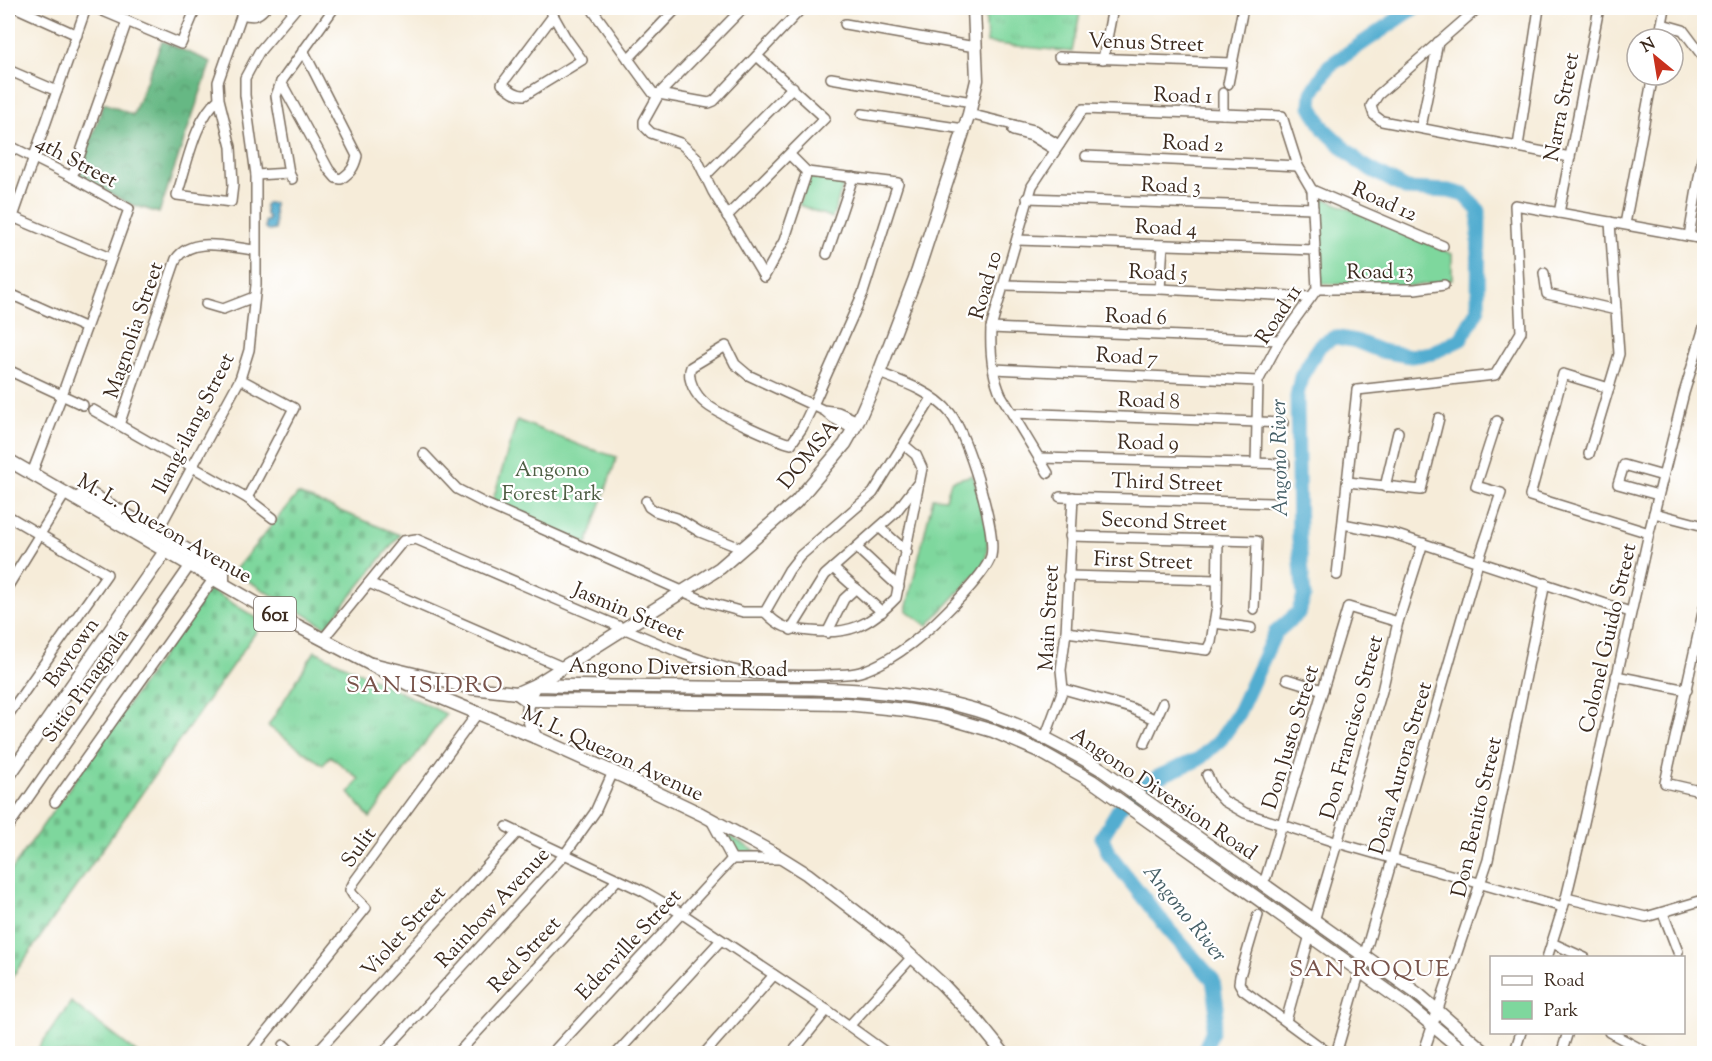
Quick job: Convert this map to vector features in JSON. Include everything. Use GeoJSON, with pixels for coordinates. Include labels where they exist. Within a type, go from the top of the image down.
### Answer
{"type":"FeatureCollection","features":[{"type":"Feature","properties":{"kind":"main road","name":"DOMSA"},"geometry":{"type":"LineString","coordinates":[[522,696],[562,667],[685,591],[743,549],[796,502],[827,468],[856,425],[879,373],[917,273],[968,116],[976,80],[974,8]]}},
{"type":"Feature","properties":{"kind":"main road","name":"M. L. Quezon Avenue"},"geometry":{"type":"LineString","coordinates":[[8,460],[218,581],[433,696],[535,737],[613,772],[711,820],[783,859],[874,924],[914,958],[978,1022],[1003,1053]]}},
{"type":"Feature","properties":{"kind":"main road"},"geometry":{"type":"LineString","coordinates":[[71,495],[87,492],[157,532],[218,568],[224,573],[218,581]]}},
{"type":"Feature","properties":{"kind":"main road","name":"Baytown"},"geometry":{"type":"LineString","coordinates":[[8,777],[166,550]]}},
{"type":"Feature","properties":{"kind":"main road","name":"Angono Diversion Road"},"geometry":{"type":"LineString","coordinates":[[372,664],[458,686],[522,696],[629,701],[853,705],[906,710],[993,731],[1039,751],[1092,781],[1359,970],[1433,1024],[1467,1053]]}},
{"type":"Feature","properties":{"kind":"main road","name":"Angono Diversion Road"},"geometry":{"type":"LineString","coordinates":[[535,685],[797,688],[862,691],[914,697],[967,707],[1046,738],[1101,769],[1438,1010],[1487,1053]]}},
{"type":"Feature","properties":{"kind":"main road"},"geometry":{"type":"LineString","coordinates":[[629,687],[629,701]]}},
{"type":"Feature","properties":{"kind":"main road"},"geometry":{"type":"LineString","coordinates":[[522,696],[535,737]]}},
{"type":"Feature","properties":{"kind":"main road"},"geometry":{"type":"LineString","coordinates":[[963,722],[967,707]]}},
{"type":"Feature","properties":{"kind":"main road"},"geometry":{"type":"LineString","coordinates":[[1039,751],[1046,738]]}},
{"type":"Feature","properties":{"kind":"street"},"geometry":{"type":"LineString","coordinates":[[17,8],[77,34]]}},
{"type":"Feature","properties":{"kind":"street"},"geometry":{"type":"LineString","coordinates":[[8,231],[10,216],[86,8]]}},
{"type":"Feature","properties":{"kind":"street"},"geometry":{"type":"LineString","coordinates":[[96,8],[181,44],[196,8]]}},
{"type":"Feature","properties":{"kind":"street"},"geometry":{"type":"LineString","coordinates":[[219,99],[201,121],[177,195],[231,202],[233,185],[231,147],[219,99],[219,75],[242,11],[252,17],[257,16],[265,8]]}},
{"type":"Feature","properties":{"kind":"street","name":"Ilang-ilang Street"},"geometry":{"type":"LineString","coordinates":[[157,532],[240,379],[249,350],[254,297],[256,175],[245,94],[245,78],[259,52],[296,8]]}},
{"type":"Feature","properties":{"kind":"street"},"geometry":{"type":"LineString","coordinates":[[256,175],[291,176],[276,96],[281,82],[334,8]]}},
{"type":"Feature","properties":{"kind":"street"},"geometry":{"type":"LineString","coordinates":[[598,8],[594,12],[653,93],[704,103],[714,101],[802,8]]}},
{"type":"Feature","properties":{"kind":"street"},"geometry":{"type":"LineString","coordinates":[[628,59],[677,8]]}},
{"type":"Feature","properties":{"kind":"street"},"geometry":{"type":"LineString","coordinates":[[743,8],[659,94],[644,121],[644,126],[651,133],[689,148],[764,277],[784,241],[807,172]]}},
{"type":"Feature","properties":{"kind":"street"},"geometry":{"type":"LineString","coordinates":[[1103,59],[1113,8]]}},
{"type":"Feature","properties":{"kind":"street"},"geometry":{"type":"LineString","coordinates":[[1223,114],[1242,8]]}},
{"type":"Feature","properties":{"kind":"street"},"geometry":{"type":"LineString","coordinates":[[1478,8],[1378,95],[1373,101],[1371,111],[1382,121],[1570,156]]}},
{"type":"Feature","properties":{"kind":"street"},"geometry":{"type":"LineString","coordinates":[[1518,146],[1539,8]]}},
{"type":"Feature","properties":{"kind":"street","name":"Narra Street"},"geometry":{"type":"LineString","coordinates":[[1559,213],[1599,8]]}},
{"type":"Feature","properties":{"kind":"street"},"geometry":{"type":"LineString","coordinates":[[1661,27],[1665,8]]}},
{"type":"Feature","properties":{"kind":"street"},"geometry":{"type":"LineString","coordinates":[[551,12],[582,60],[521,95],[502,84],[551,12]]}},
{"type":"Feature","properties":{"kind":"street"},"geometry":{"type":"LineString","coordinates":[[72,177],[127,21]]}},
{"type":"Feature","properties":{"kind":"street"},"geometry":{"type":"LineString","coordinates":[[846,24],[975,47]]}},
{"type":"Feature","properties":{"kind":"street"},"geometry":{"type":"LineString","coordinates":[[1662,24],[1683,30],[1704,58]]}},
{"type":"Feature","properties":{"kind":"street"},"geometry":{"type":"LineString","coordinates":[[1421,127],[1438,42]]}},
{"type":"Feature","properties":{"kind":"street"},"geometry":{"type":"LineString","coordinates":[[281,82],[329,170],[340,179],[350,173],[355,167],[357,156],[303,50]]}},
{"type":"Feature","properties":{"kind":"street"},"geometry":{"type":"LineString","coordinates":[[727,216],[825,118],[757,56]]}},
{"type":"Feature","properties":{"kind":"street","name":"Venus Street"},"geometry":{"type":"LineString","coordinates":[[1059,57],[1232,63]]}},
{"type":"Feature","properties":{"kind":"street"},"geometry":{"type":"LineString","coordinates":[[8,70],[57,91]]}},
{"type":"Feature","properties":{"kind":"street"},"geometry":{"type":"LineString","coordinates":[[831,78],[968,116],[1034,130],[1057,148]]}},
{"type":"Feature","properties":{"kind":"street"},"geometry":{"type":"LineString","coordinates":[[705,176],[793,87]]}},
{"type":"Feature","properties":{"kind":"street"},"geometry":{"type":"LineString","coordinates":[[1625,224],[1651,87]]}},
{"type":"Feature","properties":{"kind":"street","name":"Road 1"},"geometry":{"type":"LineString","coordinates":[[1083,109],[1282,116]]}},
{"type":"Feature","properties":{"kind":"street","name":"Road 10"},"geometry":{"type":"LineString","coordinates":[[1048,473],[996,384],[990,344],[991,328],[1032,186],[1083,109]]}},
{"type":"Feature","properties":{"kind":"street"},"geometry":{"type":"LineString","coordinates":[[862,114],[968,116]]}},
{"type":"Feature","properties":{"kind":"street","name":"Road 11"},"geometry":{"type":"LineString","coordinates":[[1256,463],[1258,381],[1280,340],[1314,293],[1315,250],[1312,190],[1298,166],[1282,116]]}},
{"type":"Feature","properties":{"kind":"street","name":"4th Street"},"geometry":{"type":"LineString","coordinates":[[8,145],[33,156],[129,209],[110,258]]}},
{"type":"Feature","properties":{"kind":"street"},"geometry":{"type":"LineString","coordinates":[[231,147],[252,147]]}},
{"type":"Feature","properties":{"kind":"street"},"geometry":{"type":"LineString","coordinates":[[1689,236],[1704,148]]}},
{"type":"Feature","properties":{"kind":"street"},"geometry":{"type":"LineString","coordinates":[[790,155],[807,172],[898,183],[863,292],[813,405],[791,444],[786,443],[706,404],[696,392],[689,372],[691,367],[726,346],[735,364],[748,375],[813,405],[823,410],[838,412],[856,425]]}},
{"type":"Feature","properties":{"kind":"street","name":"Road 2"},"geometry":{"type":"LineString","coordinates":[[1086,156],[1298,166]]}},
{"type":"Feature","properties":{"kind":"street"},"geometry":{"type":"LineString","coordinates":[[827,254],[853,177]]}},
{"type":"Feature","properties":{"kind":"street","name":"Road 12"},"geometry":{"type":"LineString","coordinates":[[1312,190],[1443,246]]}},
{"type":"Feature","properties":{"kind":"street","name":"Road 3"},"geometry":{"type":"LineString","coordinates":[[1028,198],[1313,208]]}},
{"type":"Feature","properties":{"kind":"street"},"geometry":{"type":"LineString","coordinates":[[1337,575],[1357,390],[1495,375],[1521,332],[1515,205],[1704,239]]}},
{"type":"Feature","properties":{"kind":"street"},"geometry":{"type":"LineString","coordinates":[[10,216],[110,258],[32,473]]}},
{"type":"Feature","properties":{"kind":"street"},"geometry":{"type":"LineString","coordinates":[[1589,454],[1619,354],[1610,222]]}},
{"type":"Feature","properties":{"kind":"street","name":"Road 4"},"geometry":{"type":"LineString","coordinates":[[1017,240],[1315,250]]}},
{"type":"Feature","properties":{"kind":"street","name":"Magnolia Street"},"geometry":{"type":"LineString","coordinates":[[119,425],[180,253],[197,245],[255,250]]}},
{"type":"Feature","properties":{"kind":"street"},"geometry":{"type":"LineString","coordinates":[[1160,289],[1163,245]]}},
{"type":"Feature","properties":{"kind":"street"},"geometry":{"type":"LineString","coordinates":[[1544,273],[1547,294],[1616,310]]}},
{"type":"Feature","properties":{"kind":"street","name":"Road 5"},"geometry":{"type":"LineString","coordinates":[[1004,285],[1314,293]]}},
{"type":"Feature","properties":{"kind":"street","name":"Road 13"},"geometry":{"type":"LineString","coordinates":[[1314,293],[1415,289],[1444,285]]}},
{"type":"Feature","properties":{"kind":"street"},"geometry":{"type":"LineString","coordinates":[[8,293],[86,328]]}},
{"type":"Feature","properties":{"kind":"street"},"geometry":{"type":"LineString","coordinates":[[206,304],[223,309],[254,297]]}},
{"type":"Feature","properties":{"kind":"street","name":"Colonel Guido Street"},"geometry":{"type":"LineString","coordinates":[[1547,956],[1581,836],[1658,495],[1704,327]]}},
{"type":"Feature","properties":{"kind":"street","name":"Road 6"},"geometry":{"type":"LineString","coordinates":[[991,328],[1280,340]]}},
{"type":"Feature","properties":{"kind":"street","name":"Road 7"},"geometry":{"type":"LineString","coordinates":[[994,369],[1258,381]]}},
{"type":"Feature","properties":{"kind":"street"},"geometry":{"type":"LineString","coordinates":[[8,370],[83,405]]}},
{"type":"Feature","properties":{"kind":"street","name":"Jasmin Street"},"geometry":{"type":"LineString","coordinates":[[369,583],[403,541],[416,539],[681,653],[742,672],[804,676],[862,672],[913,643],[973,583],[986,567],[991,555],[990,533],[975,469],[964,439],[951,414],[916,388],[879,373]]}},
{"type":"Feature","properties":{"kind":"street"},"geometry":{"type":"LineString","coordinates":[[1609,388],[1563,374],[1530,496],[1649,532]]}},
{"type":"Feature","properties":{"kind":"street"},"geometry":{"type":"LineString","coordinates":[[240,379],[294,408],[247,498]]}},
{"type":"Feature","properties":{"kind":"street"},"geometry":{"type":"LineString","coordinates":[[765,612],[789,570],[800,556],[873,493],[932,398]]}},
{"type":"Feature","properties":{"kind":"street"},"geometry":{"type":"LineString","coordinates":[[93,410],[247,498],[273,518]]}},
{"type":"Feature","properties":{"kind":"street","name":"Road 8"},"geometry":{"type":"LineString","coordinates":[[1013,413],[1283,423]]}},
{"type":"Feature","properties":{"kind":"street"},"geometry":{"type":"LineString","coordinates":[[1348,482],[1421,490],[1439,418]]}},
{"type":"Feature","properties":{"kind":"street","name":"Doña Aurora Street"},"geometry":{"type":"LineString","coordinates":[[1336,1053],[1478,562],[1501,493],[1476,486],[1497,421]]}},
{"type":"Feature","properties":{"kind":"street"},"geometry":{"type":"LineString","coordinates":[[1385,487],[1398,432]]}},
{"type":"Feature","properties":{"kind":"street"},"geometry":{"type":"LineString","coordinates":[[424,454],[457,489],[486,504],[707,602],[743,612],[765,612],[775,622],[790,630],[827,633],[842,632],[882,612],[896,597],[907,552],[922,468],[919,461],[904,445]]}},
{"type":"Feature","properties":{"kind":"street","name":"Road 9"},"geometry":{"type":"LineString","coordinates":[[1039,458],[1285,464]]}},
{"type":"Feature","properties":{"kind":"street"},"geometry":{"type":"LineString","coordinates":[[1658,495],[1618,484],[1624,465],[1663,476]]}},
{"type":"Feature","properties":{"kind":"street"},"geometry":{"type":"LineString","coordinates":[[790,630],[818,584],[896,513],[921,480]]}},
{"type":"Feature","properties":{"kind":"street"},"geometry":{"type":"LineString","coordinates":[[8,586],[40,534],[71,495]]}},
{"type":"Feature","properties":{"kind":"street","name":"Third Street"},"geometry":{"type":"LineString","coordinates":[[1060,496],[1272,503]]}},
{"type":"Feature","properties":{"kind":"street","name":"Main Street"},"geometry":{"type":"LineString","coordinates":[[1046,738],[1063,689],[1061,670],[1066,632],[1072,497]]}},
{"type":"Feature","properties":{"kind":"street"},"geometry":{"type":"LineString","coordinates":[[646,501],[655,512],[677,518],[700,532],[743,549]]}},
{"type":"Feature","properties":{"kind":"street"},"geometry":{"type":"LineString","coordinates":[[1654,513],[1704,525]]}},
{"type":"Feature","properties":{"kind":"street"},"geometry":{"type":"LineString","coordinates":[[8,516],[107,574],[8,715]]}},
{"type":"Feature","properties":{"kind":"street"},"geometry":{"type":"LineString","coordinates":[[1343,524],[1378,530],[1423,543],[1630,612]]}},
{"type":"Feature","properties":{"kind":"street"},"geometry":{"type":"LineString","coordinates":[[880,528],[907,552]]}},
{"type":"Feature","properties":{"kind":"street","name":"Second Street"},"geometry":{"type":"LineString","coordinates":[[1070,536],[1257,542],[1254,609]]}},
{"type":"Feature","properties":{"kind":"street"},"geometry":{"type":"LineString","coordinates":[[1066,632],[1207,650],[1211,642],[1216,608],[1218,540]]}},
{"type":"Feature","properties":{"kind":"street","name":"Don Francisco Street"},"geometry":{"type":"LineString","coordinates":[[1314,921],[1382,691],[1398,622],[1423,543]]}},
{"type":"Feature","properties":{"kind":"street"},"geometry":{"type":"LineString","coordinates":[[857,548],[899,587]]}},
{"type":"Feature","properties":{"kind":"street","name":"Sitio Pinagpala"},"geometry":{"type":"LineString","coordinates":[[8,826],[191,564]]}},
{"type":"Feature","properties":{"kind":"street"},"geometry":{"type":"LineString","coordinates":[[833,568],[882,612]]}},
{"type":"Feature","properties":{"kind":"street","name":"First Street"},"geometry":{"type":"LineString","coordinates":[[1068,576],[1217,580]]}},
{"type":"Feature","properties":{"kind":"street"},"geometry":{"type":"LineString","coordinates":[[55,802],[218,581]]}},
{"type":"Feature","properties":{"kind":"street"},"geometry":{"type":"LineString","coordinates":[[323,639],[369,583],[562,667]]}},
{"type":"Feature","properties":{"kind":"street","name":"Don Benito Street"},"geometry":{"type":"LineString","coordinates":[[1423,1053],[1488,860],[1545,583]]}},
{"type":"Feature","properties":{"kind":"street"},"geometry":{"type":"LineString","coordinates":[[827,633],[844,600],[856,588]]}},
{"type":"Feature","properties":{"kind":"street","name":"Don Justo Street"},"geometry":{"type":"LineString","coordinates":[[1266,877],[1348,607],[1398,622]]}},
{"type":"Feature","properties":{"kind":"street"},"geometry":{"type":"LineString","coordinates":[[1704,608],[1665,783],[1704,792]]}},
{"type":"Feature","properties":{"kind":"street"},"geometry":{"type":"LineString","coordinates":[[1214,623],[1251,628]]}},
{"type":"Feature","properties":{"kind":"street"},"geometry":{"type":"LineString","coordinates":[[1616,676],[1687,690]]}},
{"type":"Feature","properties":{"kind":"street"},"geometry":{"type":"LineString","coordinates":[[1287,679],[1323,690]]}},
{"type":"Feature","properties":{"kind":"street"},"geometry":{"type":"LineString","coordinates":[[1063,689],[1131,708],[1156,720]]}},
{"type":"Feature","properties":{"kind":"street"},"geometry":{"type":"LineString","coordinates":[[1145,743],[1163,703]]}},
{"type":"Feature","properties":{"kind":"street","name":"Sulit"},"geometry":{"type":"LineString","coordinates":[[249,1053],[366,908],[350,890],[354,882],[477,714]]}},
{"type":"Feature","properties":{"kind":"street","name":"Rainbow Avenue"},"geometry":{"type":"LineString","coordinates":[[382,1053],[565,854],[595,812],[613,772]]}},
{"type":"Feature","properties":{"kind":"street"},"geometry":{"type":"LineString","coordinates":[[1207,775],[1214,790],[1234,808],[1338,843],[1481,884],[1646,917],[1700,901],[1704,902]]}},
{"type":"Feature","properties":{"kind":"street"},"geometry":{"type":"LineString","coordinates":[[711,820],[732,859],[783,859]]}},
{"type":"Feature","properties":{"kind":"street"},"geometry":{"type":"LineString","coordinates":[[507,827],[643,891],[681,913],[888,1053]]}},
{"type":"Feature","properties":{"kind":"street","name":"Violet Street"},"geometry":{"type":"LineString","coordinates":[[315,1053],[518,832]]}},
{"type":"Feature","properties":{"kind":"street","name":"Edenville Street"},"geometry":{"type":"LineString","coordinates":[[552,1053],[732,859]]}},
{"type":"Feature","properties":{"kind":"street","name":"Red Street"},"geometry":{"type":"LineString","coordinates":[[457,1053],[618,879]]}},
{"type":"Feature","properties":{"kind":"street"},"geometry":{"type":"LineString","coordinates":[[1663,913],[1678,952]]}},
{"type":"Feature","properties":{"kind":"street"},"geometry":{"type":"LineString","coordinates":[[1258,915],[1239,983],[1243,990],[1330,1053]]}},
{"type":"Feature","properties":{"kind":"street"},"geometry":{"type":"LineString","coordinates":[[1286,1021],[1310,935]]}},
{"type":"Feature","properties":{"kind":"street"},"geometry":{"type":"LineString","coordinates":[[616,1053],[721,940]]}},
{"type":"Feature","properties":{"kind":"street"},"geometry":{"type":"LineString","coordinates":[[1552,943],[1583,956]]}},
{"type":"Feature","properties":{"kind":"street"},"geometry":{"type":"LineString","coordinates":[[852,1027],[914,958]]}},
{"type":"Feature","properties":{"kind":"street"},"geometry":{"type":"LineString","coordinates":[[704,1053],[774,975]]}},
{"type":"Feature","properties":{"kind":"street"},"geometry":{"type":"LineString","coordinates":[[791,1053],[827,1010]]}},
{"type":"Feature","properties":{"kind":"street"},"geometry":{"type":"LineString","coordinates":[[1514,1053],[1520,1034]]}},
{"type":"Feature","properties":{"kind":"street"},"geometry":{"type":"LineString","coordinates":[[1561,1053],[1567,1034]]}},
{"type":"Feature","properties":{"kind":"street"},"geometry":{"type":"LineString","coordinates":[[1613,1034],[1648,1053]]}},
{"type":"Feature","properties":{"kind":"street"},"geometry":{"type":"LineString","coordinates":[[284,1045],[294,1053]]}},
{"type":"Feature","properties":{"kind":"green space"},"geometry":{"type":"Polygon","coordinates":[[[985,8],[1081,8],[1072,52],[987,43],[985,8]]]}},
{"type":"Feature","properties":{"kind":"green space"},"geometry":{"type":"Polygon","coordinates":[[[162,41],[211,62],[159,213],[130,204],[78,176],[104,103],[133,115],[162,41]]]}},
{"type":"Feature","properties":{"kind":"green space"},"geometry":{"type":"Polygon","coordinates":[[[809,177],[845,180],[832,218],[799,205],[809,177]]]}},
{"type":"Feature","properties":{"kind":"green space"},"geometry":{"type":"Polygon","coordinates":[[[1317,195],[1452,254],[1452,280],[1415,286],[1322,284],[1317,195]]]}},
{"type":"Feature","properties":{"kind":"green space","name":"Angono Forest Park"},"geometry":{"type":"Polygon","coordinates":[[[517,420],[584,447],[617,457],[587,544],[492,503],[517,420]]]}},
{"type":"Feature","properties":{"kind":"green space"},"geometry":{"type":"Polygon","coordinates":[[[973,475],[987,532],[983,566],[927,626],[906,610],[933,498],[946,499],[951,481],[973,475]]]}},
{"type":"Feature","properties":{"kind":"green space"},"geometry":{"type":"Polygon","coordinates":[[[298,494],[400,535],[326,627],[233,572],[298,494]]]}},
{"type":"Feature","properties":{"kind":"green space"},"geometry":{"type":"Polygon","coordinates":[[[209,589],[263,622],[8,983],[8,875],[209,589]]]}},
{"type":"Feature","properties":{"kind":"green space"},"geometry":{"type":"Polygon","coordinates":[[[315,651],[446,714],[370,818],[349,793],[359,779],[330,756],[323,765],[268,726],[315,651]]]}},
{"type":"Feature","properties":{"kind":"green space"},"geometry":{"type":"Polygon","coordinates":[[[721,831],[762,855],[734,855],[721,831]]]}},
{"type":"Feature","properties":{"kind":"green space"},"geometry":{"type":"Polygon","coordinates":[[[71,1002],[137,1053],[35,1053],[71,1002]]]}},
{"type":"Feature","properties":{"kind":"water"},"geometry":{"type":"Polygon","coordinates":[[[274,203],[275,230],[269,231],[265,228],[265,221],[268,221],[269,217],[266,215],[265,205],[274,203]]]}},
{"type":"Feature","properties":{"kind":"waterway","name":"Angono River"},"geometry":{"type":"LineString","coordinates":[[1203,1054],[1212,1032],[1217,1007],[1213,980],[1168,929],[1109,854],[1102,837],[1120,807],[1142,787],[1160,776],[1199,759],[1221,739],[1238,714],[1275,633],[1298,613],[1304,597],[1299,540],[1297,396],[1301,377],[1320,345],[1335,337],[1356,341],[1381,351],[1411,356],[1432,353],[1461,339],[1478,309],[1479,211],[1464,195],[1449,191],[1407,189],[1361,164],[1324,129],[1311,106],[1312,93],[1329,66],[1414,8]]}},
{"type":"Feature","properties":{"kind":"district","name":"SAN ISIDRO"},"geometry":{"type":"Point","coordinates":[425,684]}},
{"type":"Feature","properties":{"kind":"district","name":"SAN ROQUE"},"geometry":{"type":"Point","coordinates":[1370,968]}}]}
